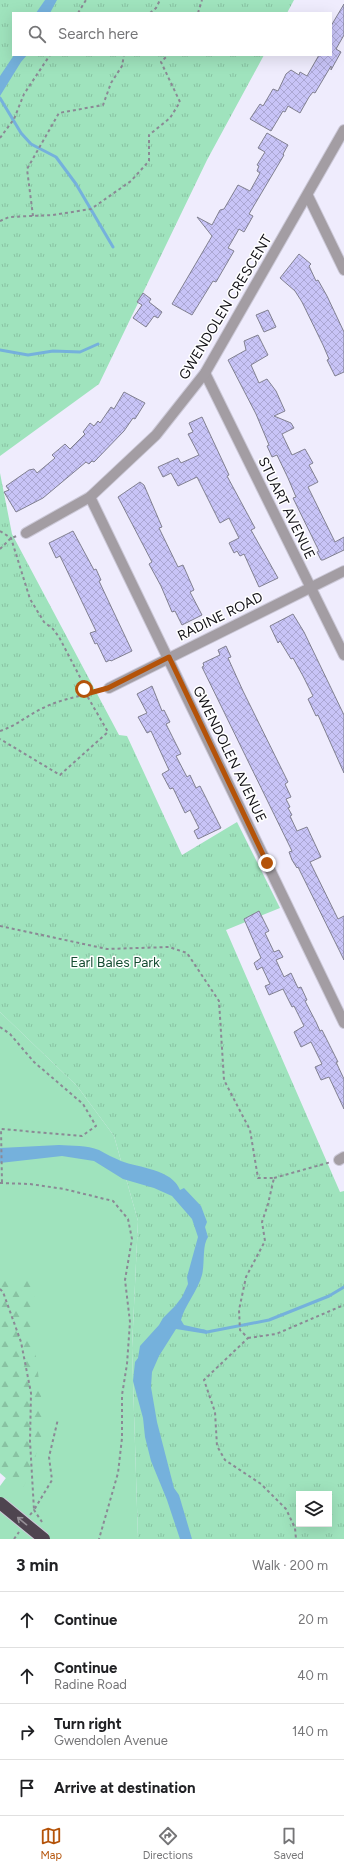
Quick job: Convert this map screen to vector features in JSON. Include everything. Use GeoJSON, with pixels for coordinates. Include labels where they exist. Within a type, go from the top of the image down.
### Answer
{"type":"FeatureCollection","features":[{"type":"Feature","properties":{"kind":"highway"},"geometry":{"type":"LineString","coordinates":[[0,1503],[44,1539]]}},
{"type":"Feature","properties":{"kind":"street","name":"GWENDOLEN CRESCENT"},"geometry":{"type":"LineString","coordinates":[[26,533],[90,497],[156,435],[205,373],[308,196],[344,130]]}},
{"type":"Feature","properties":{"kind":"street"},"geometry":{"type":"LineString","coordinates":[[308,196],[344,270]]}},
{"type":"Feature","properties":{"kind":"street","name":"STUART AVENUE"},"geometry":{"type":"LineString","coordinates":[[205,373],[344,655]]}},
{"type":"Feature","properties":{"kind":"street","name":"GWENDOLEN AVENUE"},"geometry":{"type":"LineString","coordinates":[[90,497],[169,657],[344,1023]]}},
{"type":"Feature","properties":{"kind":"street","name":"RADINE ROAD"},"geometry":{"type":"LineString","coordinates":[[108,688],[344,571]]}},
{"type":"Feature","properties":{"kind":"path"},"geometry":{"type":"LineString","coordinates":[[79,12],[86,0]]}},
{"type":"Feature","properties":{"kind":"path"},"geometry":{"type":"LineString","coordinates":[[151,12],[156,8],[160,0]]}},
{"type":"Feature","properties":{"kind":"path"},"geometry":{"type":"LineString","coordinates":[[198,12],[202,0]]}},
{"type":"Feature","properties":{"kind":"path"},"geometry":{"type":"LineString","coordinates":[[0,138],[14,119],[24,94],[49,56]]}},
{"type":"Feature","properties":{"kind":"path"},"geometry":{"type":"LineString","coordinates":[[33,216],[27,169],[59,113],[103,105],[111,83],[122,66],[124,56]]}},
{"type":"Feature","properties":{"kind":"path"},"geometry":{"type":"LineString","coordinates":[[0,221],[9,217],[53,215],[91,209],[131,182],[150,161],[149,135],[170,118],[180,102],[161,62],[167,56]]}},
{"type":"Feature","properties":{"kind":"path"},"geometry":{"type":"LineString","coordinates":[[0,531],[11,538],[17,550],[30,599],[44,622],[53,629],[59,637],[82,681],[86,694],[108,732],[60,775],[0,739]]}},
{"type":"Feature","properties":{"kind":"path"},"geometry":{"type":"LineString","coordinates":[[0,549],[11,538],[26,533]]}},
{"type":"Feature","properties":{"kind":"path"},"geometry":{"type":"LineString","coordinates":[[0,731],[14,726],[43,708],[66,699],[108,688]]}},
{"type":"Feature","properties":{"kind":"path"},"geometry":{"type":"LineString","coordinates":[[0,926],[107,949],[169,947],[187,953],[219,1001],[224,1080],[250,1130],[258,1178],[274,1178],[341,1158]]}},
{"type":"Feature","properties":{"kind":"path"},"geometry":{"type":"LineString","coordinates":[[0,1027],[10,1034],[34,1062],[83,1104],[96,1126],[82,1136],[1,1129],[1,1183],[30,1184],[57,1188],[113,1201],[128,1219],[132,1239],[125,1280],[130,1322],[127,1364],[122,1395],[122,1438],[118,1473],[99,1539]]}},
{"type":"Feature","properties":{"kind":"path"},"geometry":{"type":"LineString","coordinates":[[248,1338],[240,1330],[239,1310],[246,1277],[265,1241],[262,1222],[274,1178]]}},
{"type":"Feature","properties":{"kind":"path"},"geometry":{"type":"LineString","coordinates":[[0,1289],[3,1292],[22,1342],[31,1393],[30,1441],[34,1510],[52,1480],[49,1457],[58,1419]]}},
{"type":"Feature","properties":{"kind":"path"},"geometry":{"type":"LineString","coordinates":[[296,1539],[295,1528],[286,1509],[261,1484],[225,1460],[217,1446],[215,1412],[204,1380],[248,1338],[276,1334],[344,1305]]}},
{"type":"Feature","properties":{"kind":"green space"},"geometry":{"type":"Polygon","coordinates":[[[0,0],[294,0],[288,12],[12,12],[12,56],[263,56],[207,160],[99,384],[0,456],[0,0]]]}},
{"type":"Feature","properties":{"kind":"green space","name":"Earl Bales Park"},"geometry":{"type":"Polygon","coordinates":[[[0,473],[12,534],[119,735],[127,736],[182,855],[237,822],[280,908],[226,930],[340,1192],[344,1191],[344,1539],[138,1539],[132,1348],[138,1221],[114,1136],[77,1086],[0,1012],[0,473]]]}},
{"type":"Feature","properties":{"kind":"green space"},"geometry":{"type":"Polygon","coordinates":[[[0,1012],[77,1086],[114,1136],[138,1221],[132,1348],[138,1539],[0,1539],[0,1486],[14,1467],[0,1345],[0,1012]]]}},
{"type":"Feature","properties":{"kind":"green space"},"geometry":{"type":"Polygon","coordinates":[[[0,1271],[10,1277],[32,1277],[35,1287],[32,1328],[45,1425],[31,1471],[20,1494],[16,1487],[0,1473],[0,1271]]]}},
{"type":"Feature","properties":{"kind":"water"},"geometry":{"type":"Polygon","coordinates":[[[45,0],[57,0],[51,12],[37,12],[45,0]]]}},
{"type":"Feature","properties":{"kind":"water"},"geometry":{"type":"Polygon","coordinates":[[[13,56],[26,56],[0,96],[0,76],[13,56]]]}},
{"type":"Feature","properties":{"kind":"water"},"geometry":{"type":"Polygon","coordinates":[[[59,1145],[94,1148],[121,1161],[163,1173],[176,1183],[180,1190],[184,1188],[201,1206],[207,1222],[205,1227],[208,1237],[204,1250],[202,1275],[181,1320],[184,1325],[206,1330],[207,1334],[176,1329],[159,1356],[152,1372],[151,1387],[157,1422],[174,1488],[179,1495],[192,1539],[180,1539],[167,1500],[151,1461],[145,1437],[143,1418],[133,1381],[135,1362],[138,1358],[140,1346],[182,1297],[188,1284],[187,1277],[198,1237],[192,1219],[172,1196],[154,1188],[123,1179],[94,1161],[62,1156],[0,1163],[0,1148],[59,1145]]]}},
{"type":"Feature","properties":{"kind":"building"},"geometry":{"type":"Polygon","coordinates":[[[344,4],[344,35],[336,49],[341,52],[331,70],[331,66],[315,93],[313,92],[309,97],[300,113],[288,106],[285,112],[283,111],[271,131],[250,119],[260,104],[263,106],[273,89],[278,91],[286,74],[291,70],[299,75],[300,72],[307,76],[318,56],[332,56],[332,24],[344,4]]]}},
{"type":"Feature","properties":{"kind":"building"},"geometry":{"type":"Polygon","coordinates":[[[267,133],[288,145],[283,154],[284,155],[249,214],[253,216],[244,232],[239,229],[228,248],[234,251],[216,282],[213,281],[192,315],[172,304],[212,236],[197,217],[212,225],[220,210],[224,209],[238,185],[250,191],[260,173],[257,171],[259,166],[257,165],[265,152],[258,148],[267,133]]]}},
{"type":"Feature","properties":{"kind":"building"},"geometry":{"type":"Polygon","coordinates":[[[299,254],[311,264],[309,266],[316,281],[318,280],[327,296],[344,332],[344,372],[335,376],[327,360],[329,359],[323,345],[302,302],[295,291],[280,278],[299,254]]]}},
{"type":"Feature","properties":{"kind":"building"},"geometry":{"type":"Polygon","coordinates":[[[143,293],[151,299],[149,302],[162,312],[158,318],[154,316],[146,327],[133,318],[142,305],[137,302],[143,293]]]}},
{"type":"Feature","properties":{"kind":"building"},"geometry":{"type":"Polygon","coordinates":[[[268,310],[276,327],[264,332],[256,315],[268,310]]]}},
{"type":"Feature","properties":{"kind":"building"},"geometry":{"type":"Polygon","coordinates":[[[258,335],[268,355],[251,365],[259,383],[267,379],[276,391],[285,411],[274,416],[291,423],[294,428],[282,434],[292,455],[305,449],[313,463],[309,465],[318,482],[308,487],[335,542],[344,537],[344,550],[323,560],[321,560],[317,552],[319,551],[293,498],[296,497],[288,478],[277,455],[272,457],[267,446],[269,445],[256,414],[228,360],[246,350],[244,341],[258,335]]]}},
{"type":"Feature","properties":{"kind":"building"},"geometry":{"type":"Polygon","coordinates":[[[124,392],[145,403],[135,419],[133,418],[124,431],[94,462],[92,461],[89,464],[86,462],[43,498],[16,512],[4,492],[9,490],[6,486],[29,470],[34,469],[37,473],[55,458],[52,455],[65,444],[70,449],[85,434],[83,432],[90,423],[94,426],[98,421],[100,423],[111,407],[114,409],[124,392]]]}},
{"type":"Feature","properties":{"kind":"building"},"geometry":{"type":"Polygon","coordinates":[[[202,417],[229,475],[227,476],[255,528],[251,530],[278,578],[259,587],[244,554],[240,556],[237,551],[234,553],[229,543],[239,538],[229,518],[220,523],[197,477],[178,486],[171,473],[163,477],[158,467],[178,458],[181,463],[199,455],[188,434],[193,432],[189,423],[202,417]]]}},
{"type":"Feature","properties":{"kind":"building"},"geometry":{"type":"Polygon","coordinates":[[[140,482],[144,485],[162,527],[159,528],[178,567],[183,565],[194,590],[190,592],[202,615],[182,625],[175,611],[172,612],[161,586],[149,564],[152,562],[118,497],[140,482]]]}},
{"type":"Feature","properties":{"kind":"building"},"geometry":{"type":"Polygon","coordinates":[[[73,531],[94,570],[96,569],[101,580],[99,581],[132,651],[111,661],[106,662],[97,643],[95,644],[90,633],[96,631],[60,556],[56,558],[49,543],[73,531]]]}},
{"type":"Feature","properties":{"kind":"building"},"geometry":{"type":"Polygon","coordinates":[[[293,614],[304,632],[344,715],[344,773],[318,715],[316,716],[308,699],[313,696],[303,676],[293,658],[291,659],[280,641],[278,643],[270,626],[293,614]]]}},
{"type":"Feature","properties":{"kind":"building"},"geometry":{"type":"Polygon","coordinates":[[[226,646],[231,657],[228,658],[243,691],[288,782],[285,784],[291,797],[286,799],[290,807],[288,808],[292,815],[290,816],[297,831],[307,827],[321,857],[310,862],[338,919],[344,916],[344,960],[298,867],[297,868],[292,860],[289,852],[292,851],[202,667],[204,666],[203,663],[220,655],[218,650],[226,646]]]}},
{"type":"Feature","properties":{"kind":"building"},"geometry":{"type":"Polygon","coordinates":[[[152,686],[162,711],[164,710],[170,722],[166,724],[181,754],[176,756],[187,777],[190,775],[196,788],[200,786],[221,828],[198,839],[194,831],[199,828],[190,810],[185,813],[173,788],[170,789],[162,774],[169,770],[151,731],[147,733],[138,717],[147,713],[137,694],[152,686]]]}},
{"type":"Feature","properties":{"kind":"building"},"geometry":{"type":"Polygon","coordinates":[[[259,911],[269,931],[265,933],[274,952],[279,950],[283,957],[276,960],[284,977],[291,973],[298,988],[301,987],[307,1000],[305,1001],[338,1062],[336,1062],[344,1079],[344,1109],[329,1077],[321,1080],[315,1067],[322,1064],[311,1042],[301,1047],[294,1032],[304,1026],[294,1006],[292,1007],[283,989],[269,995],[265,986],[270,984],[262,967],[257,970],[254,963],[261,958],[244,919],[259,911]]]}},
{"type":"Feature","properties":{"kind":"waterway"},"geometry":{"type":"LineString","coordinates":[[0,98],[21,133],[31,144],[56,157],[76,184],[113,247]]}},
{"type":"Feature","properties":{"kind":"waterway"},"geometry":{"type":"LineString","coordinates":[[0,350],[28,355],[53,351],[80,352],[98,344]]}},
{"type":"Feature","properties":{"kind":"waterway"},"geometry":{"type":"LineString","coordinates":[[203,1331],[207,1332],[269,1320],[329,1296],[344,1287]]}},
{"type":"Feature","properties":{"kind":"route"},"geometry":{"type":"LineString","coordinates":[[84,689],[86,694],[108,688],[169,657],[267,863]]}}]}
